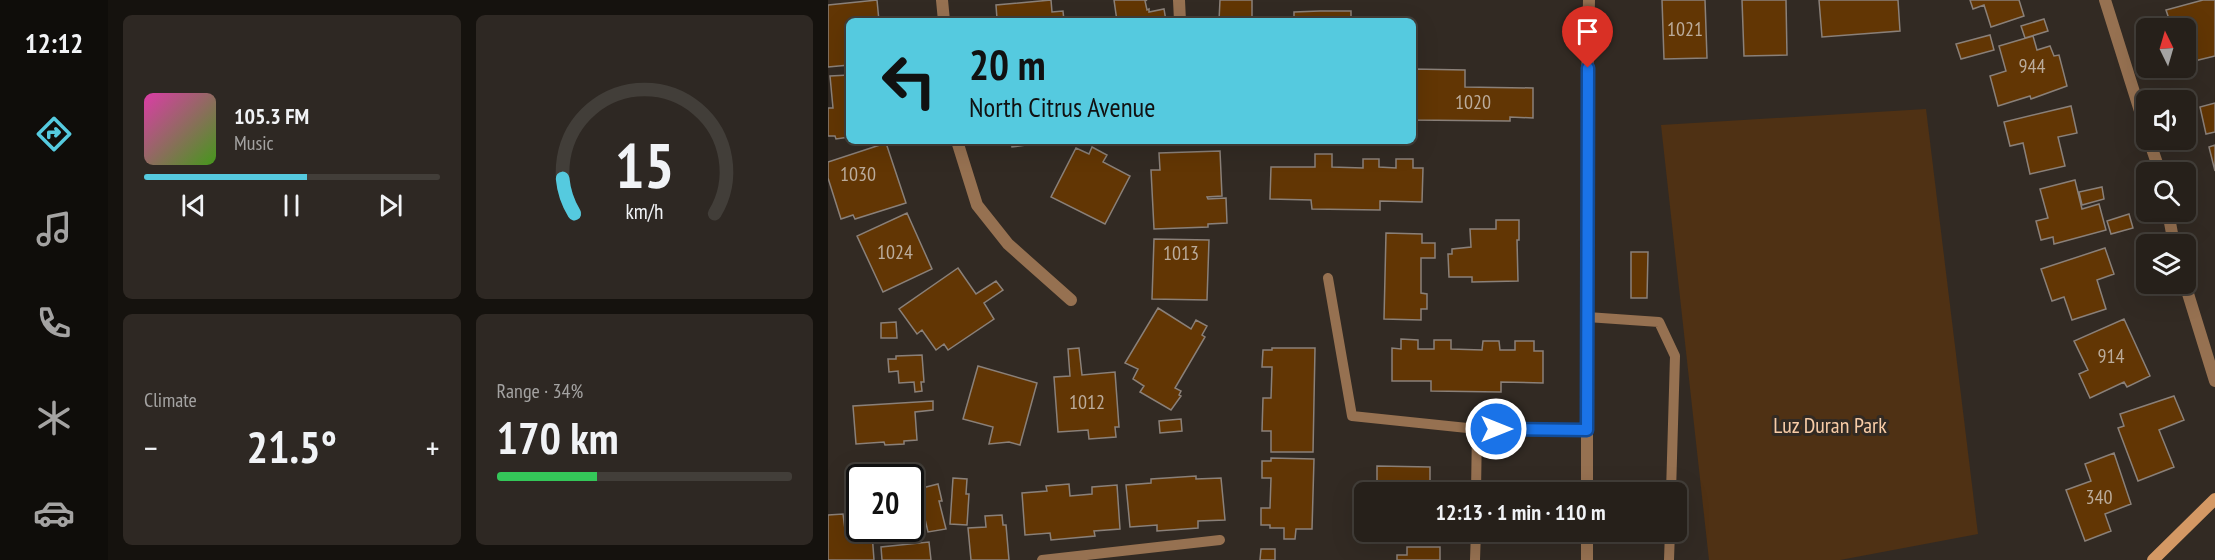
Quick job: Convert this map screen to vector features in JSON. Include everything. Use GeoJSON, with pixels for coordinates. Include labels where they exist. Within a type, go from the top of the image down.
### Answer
{"type":"FeatureCollection","features":[{"type":"Feature","properties":{"kind":"main road"},"geometry":{"type":"LineString","coordinates":[[2153,560],[2215,499]]}},
{"type":"Feature","properties":{"kind":"street"},"geometry":{"type":"LineString","coordinates":[[942,0],[944,18]]}},
{"type":"Feature","properties":{"kind":"street"},"geometry":{"type":"LineString","coordinates":[[1179,0],[1180,18]]}},
{"type":"Feature","properties":{"kind":"street"},"geometry":{"type":"LineString","coordinates":[[1587,482],[1589,0]]}},
{"type":"Feature","properties":{"kind":"street"},"geometry":{"type":"LineString","coordinates":[[2105,0],[2136,98]]}},
{"type":"Feature","properties":{"kind":"street"},"geometry":{"type":"LineString","coordinates":[[958,144],[976,205],[1008,244],[1071,300]]}},
{"type":"Feature","properties":{"kind":"street"},"geometry":{"type":"LineString","coordinates":[[2188,294],[2215,381]]}},
{"type":"Feature","properties":{"kind":"street"},"geometry":{"type":"LineString","coordinates":[[1587,542],[1587,560]]}},
{"type":"Feature","properties":{"kind":"lane"},"geometry":{"type":"LineString","coordinates":[[1328,278],[1352,416],[1477,429],[1587,430]]}},
{"type":"Feature","properties":{"kind":"lane"},"geometry":{"type":"LineString","coordinates":[[1587,317],[1659,322],[1675,356],[1671,482]]}},
{"type":"Feature","properties":{"kind":"lane"},"geometry":{"type":"LineString","coordinates":[[1476,482],[1477,429]]}},
{"type":"Feature","properties":{"kind":"lane"},"geometry":{"type":"LineString","coordinates":[[1042,560],[1220,540]]}},
{"type":"Feature","properties":{"kind":"lane"},"geometry":{"type":"LineString","coordinates":[[1475,560],[1476,542]]}},
{"type":"Feature","properties":{"kind":"lane"},"geometry":{"type":"LineString","coordinates":[[1669,560],[1670,542]]}},
{"type":"Feature","properties":{"kind":"green space","name":"Luz Duran Park"},"geometry":{"type":"Polygon","coordinates":[[[1926,109],[1978,534],[1840,560],[1709,560],[1661,125],[1926,109]]]}},
{"type":"Feature","properties":{"kind":"building"},"geometry":{"type":"Polygon","coordinates":[[[877,0],[879,18],[846,18],[846,65],[828,67],[828,5],[877,0]]]}},
{"type":"Feature","properties":{"kind":"building"},"geometry":{"type":"Polygon","coordinates":[[[1051,0],[1052,12],[1063,11],[1064,18],[997,18],[996,5],[1051,0]]]}},
{"type":"Feature","properties":{"kind":"building"},"geometry":{"type":"Polygon","coordinates":[[[1114,0],[1147,0],[1145,1],[1149,12],[1164,9],[1166,18],[1117,18],[1114,0]]]}},
{"type":"Feature","properties":{"kind":"building"},"geometry":{"type":"Polygon","coordinates":[[[1220,0],[1252,0],[1252,18],[1219,18],[1220,0]]]}},
{"type":"Feature","properties":{"kind":"building"},"geometry":{"type":"Polygon","coordinates":[[[1662,0],[1705,0],[1707,58],[1664,59],[1662,0]]]}},
{"type":"Feature","properties":{"kind":"building"},"geometry":{"type":"Polygon","coordinates":[[[1742,0],[1786,0],[1787,55],[1744,56],[1742,0]]]}},
{"type":"Feature","properties":{"kind":"building"},"geometry":{"type":"Polygon","coordinates":[[[1819,0],[1898,0],[1900,31],[1822,37],[1819,0]]]}},
{"type":"Feature","properties":{"kind":"building"},"geometry":{"type":"Polygon","coordinates":[[[1970,0],[2019,0],[2024,16],[1991,27],[1984,5],[1973,9],[1970,0]]]}},
{"type":"Feature","properties":{"kind":"building"},"geometry":{"type":"Polygon","coordinates":[[[2203,0],[2215,0],[2215,56],[2196,61],[2196,18],[2169,18],[2166,10],[2203,0]]]}},
{"type":"Feature","properties":{"kind":"building"},"geometry":{"type":"Polygon","coordinates":[[[1351,11],[1351,18],[1294,18],[1294,12],[1351,11]]]}},
{"type":"Feature","properties":{"kind":"building"},"geometry":{"type":"Polygon","coordinates":[[[2044,19],[2048,31],[2025,38],[2021,26],[2044,19]]]}},
{"type":"Feature","properties":{"kind":"building"},"geometry":{"type":"Polygon","coordinates":[[[1990,35],[1994,50],[1961,59],[1956,44],[1990,35]]]}},
{"type":"Feature","properties":{"kind":"building"},"geometry":{"type":"Polygon","coordinates":[[[2033,36],[2037,50],[2050,46],[2054,56],[2059,55],[2067,86],[2031,99],[2030,96],[1998,106],[1990,76],[2006,71],[1999,46],[2033,36]]]}},
{"type":"Feature","properties":{"kind":"building"},"geometry":{"type":"Polygon","coordinates":[[[1416,69],[1465,70],[1465,87],[1533,88],[1533,118],[1510,117],[1510,121],[1416,120],[1416,69]]]}},
{"type":"Feature","properties":{"kind":"building"},"geometry":{"type":"Polygon","coordinates":[[[846,75],[846,137],[836,139],[835,136],[828,136],[828,108],[833,108],[830,76],[846,75]]]}},
{"type":"Feature","properties":{"kind":"building"},"geometry":{"type":"Polygon","coordinates":[[[2215,103],[2215,132],[2206,134],[2200,107],[2215,103]]]}},
{"type":"Feature","properties":{"kind":"building"},"geometry":{"type":"Polygon","coordinates":[[[2071,106],[2077,133],[2058,137],[2065,166],[2030,174],[2023,143],[2010,146],[2004,122],[2071,106]]]}},
{"type":"Feature","properties":{"kind":"building"},"geometry":{"type":"Polygon","coordinates":[[[886,144],[906,203],[855,219],[853,215],[841,219],[828,178],[828,162],[886,144]]]}},
{"type":"Feature","properties":{"kind":"building"},"geometry":{"type":"Polygon","coordinates":[[[1012,144],[1032,144],[1012,147],[1012,144]]]}},
{"type":"Feature","properties":{"kind":"building"},"geometry":{"type":"Polygon","coordinates":[[[2215,145],[2215,171],[2209,147],[2215,145]]]}},
{"type":"Feature","properties":{"kind":"building"},"geometry":{"type":"Polygon","coordinates":[[[1092,147],[1107,155],[1103,162],[1130,176],[1105,224],[1051,197],[1076,148],[1089,154],[1092,147]]]}},
{"type":"Feature","properties":{"kind":"building"},"geometry":{"type":"Polygon","coordinates":[[[1220,151],[1222,196],[1207,197],[1208,199],[1226,198],[1227,223],[1208,224],[1208,227],[1154,229],[1151,170],[1160,170],[1159,153],[1220,151]]]}},
{"type":"Feature","properties":{"kind":"building"},"geometry":{"type":"Polygon","coordinates":[[[1315,154],[1332,154],[1332,167],[1363,168],[1363,159],[1379,159],[1379,167],[1396,168],[1396,159],[1413,159],[1413,168],[1423,168],[1422,202],[1380,201],[1380,210],[1312,209],[1311,200],[1270,199],[1271,167],[1315,167],[1315,154]]]}},
{"type":"Feature","properties":{"kind":"building"},"geometry":{"type":"Polygon","coordinates":[[[2075,180],[2082,209],[2099,204],[2106,230],[2054,244],[2053,237],[2041,240],[2036,221],[2048,218],[2040,189],[2075,180]]]}},
{"type":"Feature","properties":{"kind":"building"},"geometry":{"type":"Polygon","coordinates":[[[2102,187],[2104,199],[2082,205],[2079,192],[2102,187]]]}},
{"type":"Feature","properties":{"kind":"building"},"geometry":{"type":"Polygon","coordinates":[[[907,213],[932,269],[883,292],[857,236],[907,213]]]}},
{"type":"Feature","properties":{"kind":"building"},"geometry":{"type":"Polygon","coordinates":[[[2129,214],[2133,228],[2111,234],[2107,221],[2129,214]]]}},
{"type":"Feature","properties":{"kind":"building"},"geometry":{"type":"Polygon","coordinates":[[[1496,220],[1519,220],[1518,281],[1472,282],[1472,277],[1449,277],[1448,254],[1452,254],[1452,249],[1471,247],[1470,229],[1496,229],[1496,220]]]}},
{"type":"Feature","properties":{"kind":"building"},"geometry":{"type":"Polygon","coordinates":[[[1386,233],[1422,234],[1422,243],[1435,243],[1435,258],[1421,258],[1421,293],[1427,294],[1427,309],[1421,309],[1421,320],[1384,319],[1386,233]]]}},
{"type":"Feature","properties":{"kind":"building"},"geometry":{"type":"Polygon","coordinates":[[[1154,239],[1209,240],[1207,300],[1152,299],[1154,239]]]}},
{"type":"Feature","properties":{"kind":"building"},"geometry":{"type":"Polygon","coordinates":[[[2105,248],[2114,274],[2097,280],[2106,309],[2072,320],[2064,297],[2052,301],[2041,269],[2105,248]]]}},
{"type":"Feature","properties":{"kind":"building"},"geometry":{"type":"Polygon","coordinates":[[[1631,252],[1648,252],[1647,298],[1631,298],[1631,252]]]}},
{"type":"Feature","properties":{"kind":"building"},"geometry":{"type":"Polygon","coordinates":[[[958,268],[976,294],[996,281],[1003,290],[984,303],[994,319],[948,350],[944,344],[936,350],[922,330],[917,334],[899,309],[958,268]]]}},
{"type":"Feature","properties":{"kind":"building"},"geometry":{"type":"Polygon","coordinates":[[[1158,308],[1191,329],[1196,320],[1207,326],[1202,335],[1205,337],[1175,388],[1181,391],[1179,395],[1181,396],[1171,410],[1140,392],[1144,386],[1133,379],[1138,369],[1125,363],[1158,308]]]}},
{"type":"Feature","properties":{"kind":"building"},"geometry":{"type":"Polygon","coordinates":[[[2124,319],[2150,376],[2127,387],[2124,382],[2090,398],[2079,374],[2088,370],[2074,341],[2124,319]]]}},
{"type":"Feature","properties":{"kind":"building"},"geometry":{"type":"Polygon","coordinates":[[[896,322],[897,338],[881,338],[881,323],[896,322]]]}},
{"type":"Feature","properties":{"kind":"building"},"geometry":{"type":"Polygon","coordinates":[[[1401,339],[1418,340],[1418,349],[1434,349],[1434,340],[1451,340],[1451,349],[1482,350],[1483,341],[1499,341],[1500,350],[1515,350],[1515,341],[1534,341],[1534,351],[1543,351],[1543,383],[1501,382],[1501,392],[1431,391],[1431,381],[1392,381],[1392,348],[1401,349],[1401,339]]]}},
{"type":"Feature","properties":{"kind":"building"},"geometry":{"type":"Polygon","coordinates":[[[1079,348],[1082,375],[1115,372],[1119,427],[1115,427],[1116,437],[1089,439],[1088,430],[1058,432],[1054,377],[1070,376],[1068,349],[1079,348]]]}},
{"type":"Feature","properties":{"kind":"building"},"geometry":{"type":"Polygon","coordinates":[[[1272,348],[1315,348],[1313,452],[1271,452],[1271,431],[1262,431],[1263,398],[1271,398],[1272,367],[1262,367],[1263,350],[1272,350],[1272,348]]]}},
{"type":"Feature","properties":{"kind":"building"},"geometry":{"type":"Polygon","coordinates":[[[922,355],[924,382],[921,382],[922,391],[915,392],[914,382],[899,383],[898,371],[889,372],[888,359],[896,359],[896,356],[922,355]]]}},
{"type":"Feature","properties":{"kind":"building"},"geometry":{"type":"Polygon","coordinates":[[[978,366],[1037,383],[1020,445],[1009,442],[989,444],[993,427],[963,419],[978,366]]]}},
{"type":"Feature","properties":{"kind":"building"},"geometry":{"type":"Polygon","coordinates":[[[2174,396],[2184,420],[2159,430],[2174,467],[2138,481],[2118,428],[2124,426],[2120,414],[2174,396]]]}},
{"type":"Feature","properties":{"kind":"building"},"geometry":{"type":"Polygon","coordinates":[[[933,401],[933,410],[915,412],[917,440],[904,441],[904,444],[885,445],[884,442],[856,444],[853,406],[933,401]]]}},
{"type":"Feature","properties":{"kind":"building"},"geometry":{"type":"Polygon","coordinates":[[[1181,419],[1182,431],[1160,433],[1159,421],[1181,419]]]}},
{"type":"Feature","properties":{"kind":"building"},"geometry":{"type":"Polygon","coordinates":[[[2114,453],[2131,504],[2105,514],[2111,531],[2085,541],[2066,490],[2091,481],[2085,464],[2114,453]]]}},
{"type":"Feature","properties":{"kind":"building"},"geometry":{"type":"Polygon","coordinates":[[[1271,458],[1314,459],[1312,529],[1296,529],[1295,539],[1284,539],[1284,528],[1270,528],[1270,525],[1261,525],[1261,508],[1270,508],[1271,478],[1262,478],[1262,461],[1271,461],[1271,458]]]}},
{"type":"Feature","properties":{"kind":"building"},"geometry":{"type":"Polygon","coordinates":[[[1377,466],[1430,467],[1430,482],[1377,482],[1377,466]]]}},
{"type":"Feature","properties":{"kind":"building"},"geometry":{"type":"Polygon","coordinates":[[[1196,476],[1196,479],[1221,478],[1225,520],[1198,521],[1198,528],[1157,531],[1157,525],[1130,527],[1126,485],[1151,483],[1151,479],[1196,476]]]}},
{"type":"Feature","properties":{"kind":"building"},"geometry":{"type":"Polygon","coordinates":[[[953,478],[967,479],[966,494],[969,494],[967,525],[950,524],[953,478]]]}},
{"type":"Feature","properties":{"kind":"building"},"geometry":{"type":"Polygon","coordinates":[[[938,484],[942,501],[939,501],[946,529],[928,532],[924,515],[924,488],[938,484]]]}},
{"type":"Feature","properties":{"kind":"building"},"geometry":{"type":"Polygon","coordinates":[[[1069,484],[1070,496],[1092,494],[1092,487],[1117,485],[1120,529],[1094,531],[1095,536],[1051,540],[1050,533],[1025,535],[1022,493],[1047,491],[1046,486],[1069,484]]]}},
{"type":"Feature","properties":{"kind":"building"},"geometry":{"type":"Polygon","coordinates":[[[843,514],[846,542],[873,542],[874,560],[828,560],[828,515],[843,514]]]}},
{"type":"Feature","properties":{"kind":"building"},"geometry":{"type":"Polygon","coordinates":[[[1002,515],[1003,525],[1006,525],[1009,560],[971,560],[968,528],[986,527],[985,516],[1002,515]]]}},
{"type":"Feature","properties":{"kind":"building"},"geometry":{"type":"Polygon","coordinates":[[[929,542],[931,560],[882,560],[881,547],[929,542]]]}},
{"type":"Feature","properties":{"kind":"building"},"geometry":{"type":"Polygon","coordinates":[[[1407,547],[1440,547],[1440,560],[1397,560],[1397,555],[1407,555],[1407,547]]]}},
{"type":"Feature","properties":{"kind":"building"},"geometry":{"type":"Polygon","coordinates":[[[1261,549],[1275,549],[1275,560],[1260,560],[1261,549]]]}},
{"type":"Feature","properties":{"kind":"route"},"geometry":{"type":"LineString","coordinates":[[1496,429],[1587,430],[1588,68]]}}]}
